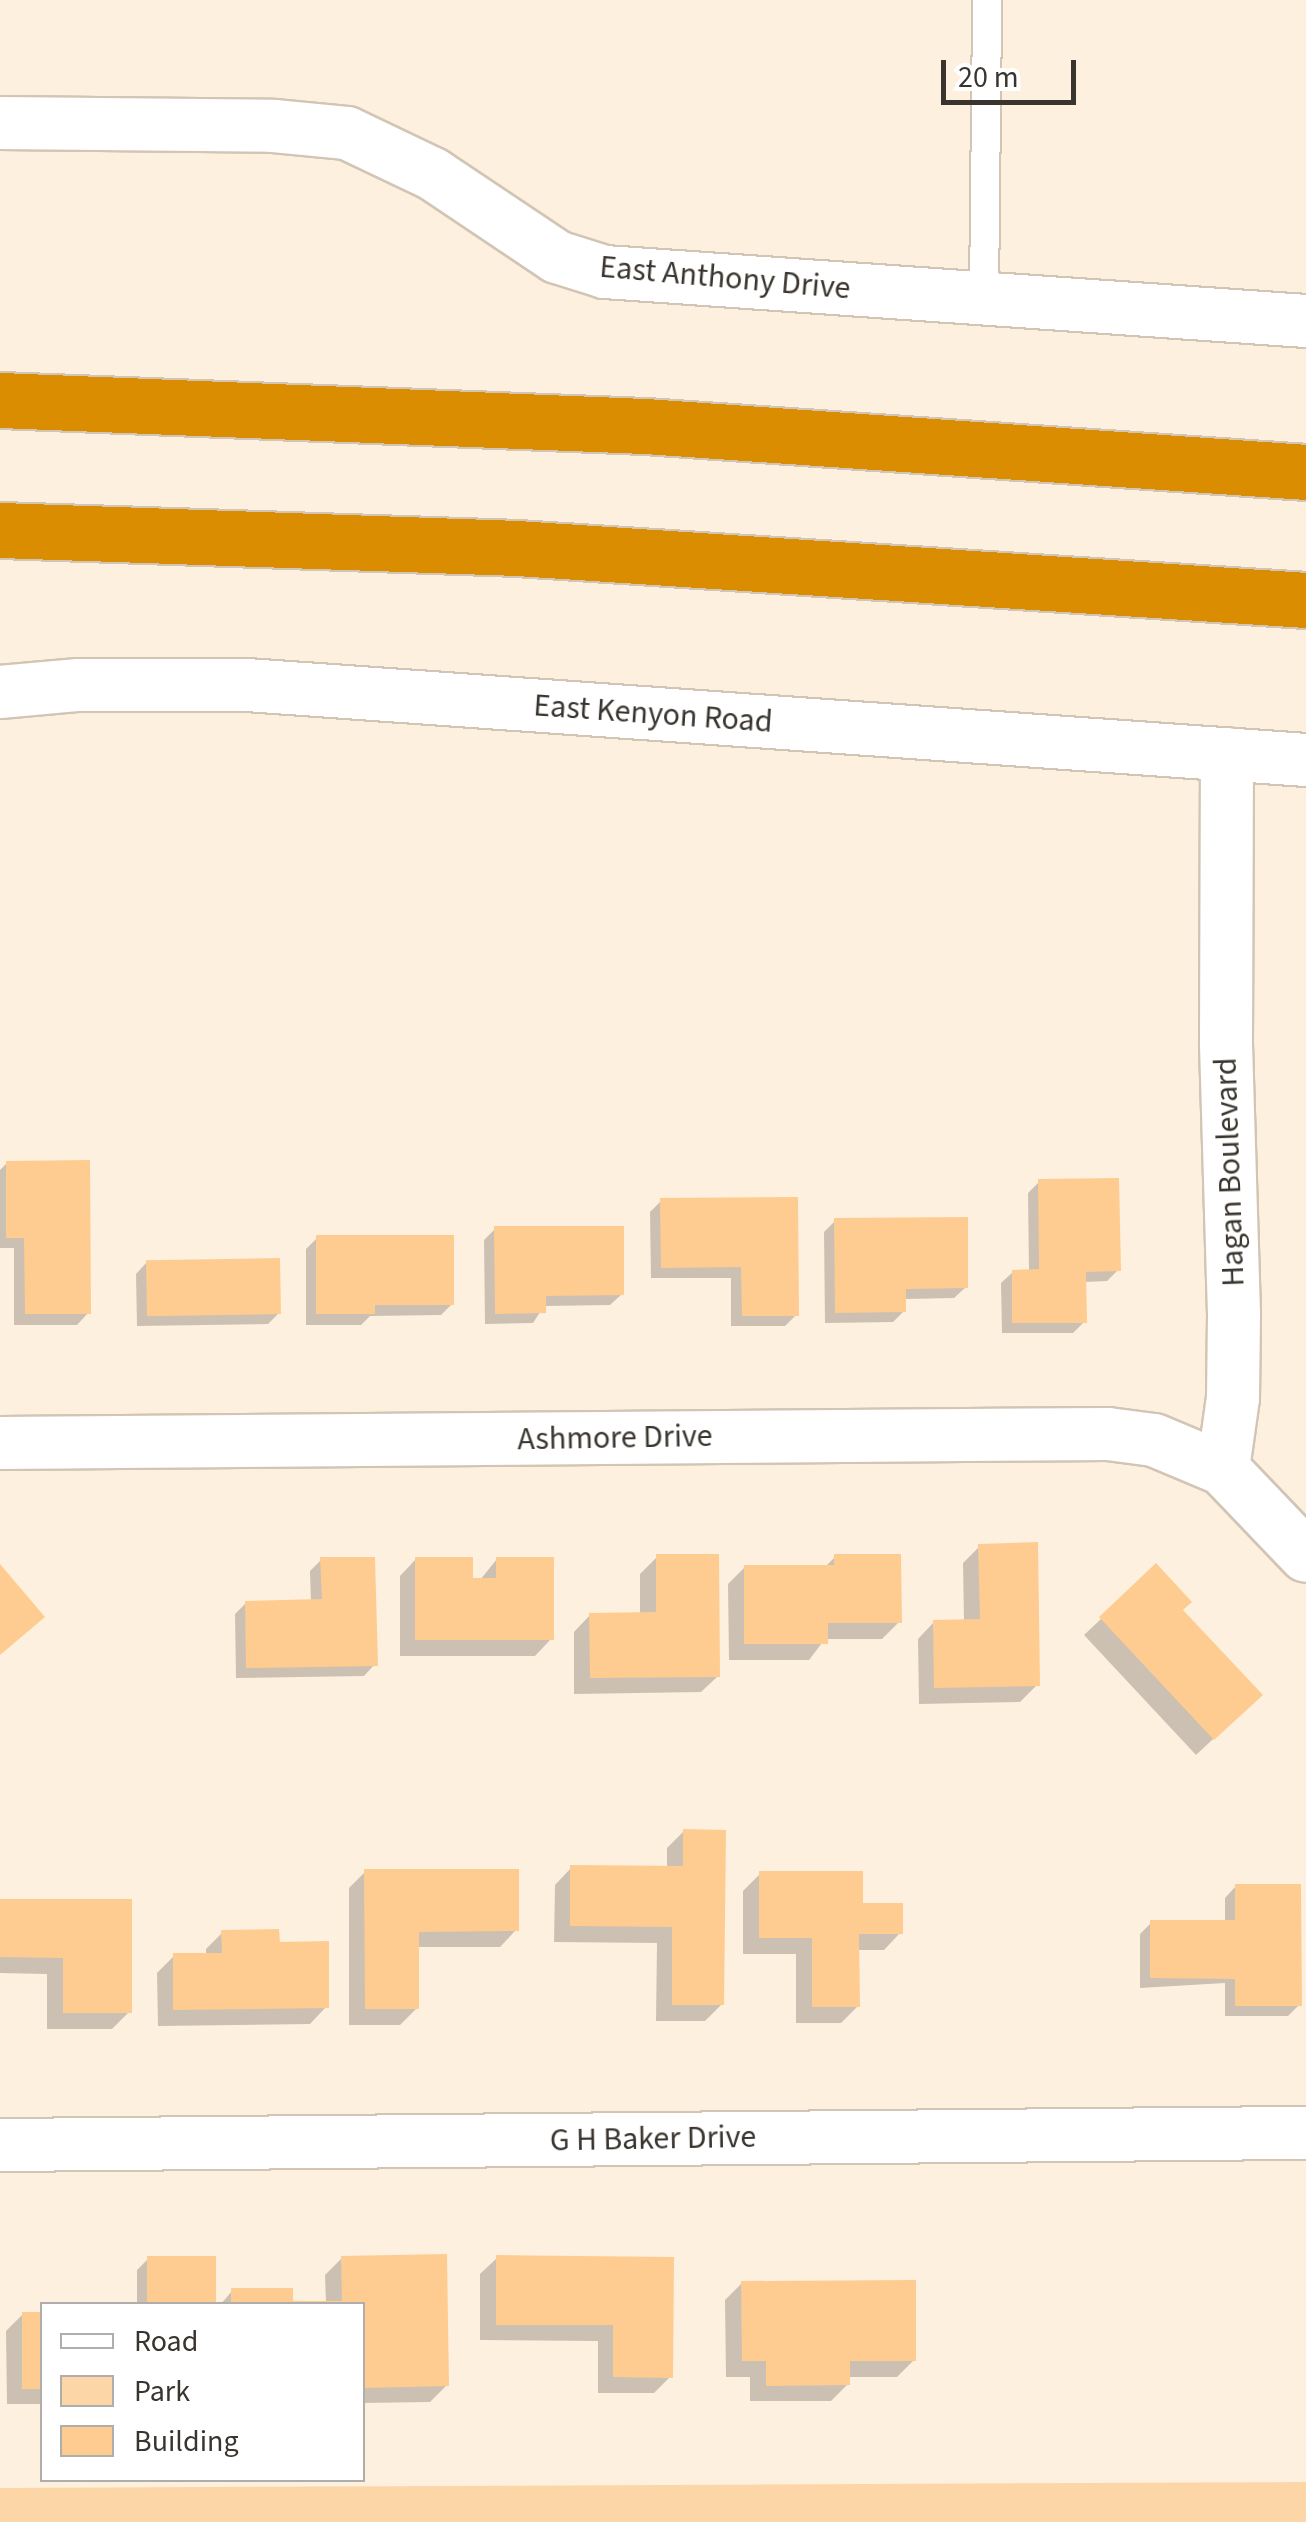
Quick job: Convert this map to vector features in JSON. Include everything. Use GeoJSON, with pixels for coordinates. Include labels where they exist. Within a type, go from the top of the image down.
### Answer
{"type":"FeatureCollection","features":[{"type":"Feature","properties":{"kind":"highway"},"geometry":{"type":"LineString","coordinates":[[0,400],[646,426],[1306,472]]}},
{"type":"Feature","properties":{"kind":"highway"},"geometry":{"type":"LineString","coordinates":[[0,530],[537,549],[1306,600]]}},
{"type":"Feature","properties":{"kind":"street","name":"East Anthony Drive"},"geometry":{"type":"LineString","coordinates":[[0,123],[274,126],[347,133],[432,174],[557,257],[605,272],[1306,320]]}},
{"type":"Feature","properties":{"kind":"street","name":"East Kenyon Road"},"geometry":{"type":"LineString","coordinates":[[0,692],[79,685],[246,685],[1306,760]]}},
{"type":"Feature","properties":{"kind":"street","name":"Hagan Boulevard"},"geometry":{"type":"LineString","coordinates":[[1223,1470],[1232,1398],[1234,1314],[1226,1024],[1228,754]]}},
{"type":"Feature","properties":{"kind":"street","name":"Ashmore Drive"},"geometry":{"type":"LineString","coordinates":[[0,1443],[1108,1434],[1154,1440],[1223,1470]]}},
{"type":"Feature","properties":{"kind":"street"},"geometry":{"type":"LineString","coordinates":[[1223,1470],[1306,1556]]}},
{"type":"Feature","properties":{"kind":"street","name":"G H Baker Drive"},"geometry":{"type":"LineString","coordinates":[[0,2145],[1306,2133]]}},
{"type":"Feature","properties":{"kind":"lane"},"geometry":{"type":"LineString","coordinates":[[984,298],[988,0]]}},
{"type":"Feature","properties":{"kind":"green space"},"geometry":{"type":"Polygon","coordinates":[[[1306,2482],[1306,2522],[0,2522],[0,2488],[1306,2482]]]}},
{"type":"Feature","properties":{"kind":"building"},"geometry":{"type":"Polygon","coordinates":[[[90,1160],[91,1314],[25,1314],[24,1238],[6,1238],[6,1161],[90,1160]]]}},
{"type":"Feature","properties":{"kind":"building"},"geometry":{"type":"Polygon","coordinates":[[[1119,1178],[1121,1271],[1086,1272],[1087,1323],[1012,1323],[1012,1270],[1039,1269],[1038,1179],[1119,1178]]]}},
{"type":"Feature","properties":{"kind":"building"},"geometry":{"type":"Polygon","coordinates":[[[798,1197],[799,1316],[742,1316],[741,1267],[661,1268],[660,1198],[798,1197]]]}},
{"type":"Feature","properties":{"kind":"building"},"geometry":{"type":"Polygon","coordinates":[[[968,1217],[968,1288],[906,1289],[906,1312],[835,1313],[834,1218],[968,1217]]]}},
{"type":"Feature","properties":{"kind":"building"},"geometry":{"type":"Polygon","coordinates":[[[494,1226],[624,1226],[624,1295],[546,1296],[546,1313],[495,1314],[494,1226]]]}},
{"type":"Feature","properties":{"kind":"building"},"geometry":{"type":"Polygon","coordinates":[[[316,1235],[454,1235],[454,1305],[375,1305],[375,1314],[316,1314],[316,1235]]]}},
{"type":"Feature","properties":{"kind":"building"},"geometry":{"type":"Polygon","coordinates":[[[280,1258],[281,1314],[147,1316],[146,1260],[280,1258]]]}},
{"type":"Feature","properties":{"kind":"building"},"geometry":{"type":"Polygon","coordinates":[[[1038,1542],[1040,1686],[934,1688],[933,1620],[980,1619],[978,1544],[1038,1542]]]}},
{"type":"Feature","properties":{"kind":"building"},"geometry":{"type":"Polygon","coordinates":[[[656,1554],[719,1554],[720,1677],[590,1678],[589,1613],[656,1612],[656,1554]]]}},
{"type":"Feature","properties":{"kind":"building"},"geometry":{"type":"Polygon","coordinates":[[[834,1554],[901,1554],[902,1623],[828,1623],[828,1644],[744,1644],[744,1565],[834,1565],[834,1554]]]}},
{"type":"Feature","properties":{"kind":"building"},"geometry":{"type":"Polygon","coordinates":[[[320,1557],[375,1557],[378,1666],[246,1668],[245,1601],[322,1599],[320,1557]]]}},
{"type":"Feature","properties":{"kind":"building"},"geometry":{"type":"Polygon","coordinates":[[[415,1557],[473,1557],[473,1578],[496,1578],[496,1557],[554,1557],[554,1640],[415,1640],[415,1557]]]}},
{"type":"Feature","properties":{"kind":"building"},"geometry":{"type":"Polygon","coordinates":[[[1156,1563],[1192,1602],[1183,1610],[1263,1695],[1214,1740],[1099,1617],[1156,1563]]]}},
{"type":"Feature","properties":{"kind":"building"},"geometry":{"type":"Polygon","coordinates":[[[0,1564],[45,1617],[0,1655],[0,1564]]]}},
{"type":"Feature","properties":{"kind":"building"},"geometry":{"type":"Polygon","coordinates":[[[683,1829],[726,1830],[724,2005],[672,2005],[672,1927],[570,1926],[570,1865],[683,1866],[683,1829]]]}},
{"type":"Feature","properties":{"kind":"building"},"geometry":{"type":"Polygon","coordinates":[[[364,1869],[519,1869],[519,1931],[419,1932],[419,2009],[365,2009],[364,1869]]]}},
{"type":"Feature","properties":{"kind":"building"},"geometry":{"type":"Polygon","coordinates":[[[759,1871],[863,1871],[863,1903],[903,1903],[903,1934],[859,1934],[860,2007],[812,2007],[812,1938],[759,1938],[759,1871]]]}},
{"type":"Feature","properties":{"kind":"building"},"geometry":{"type":"Polygon","coordinates":[[[1235,1884],[1301,1884],[1302,2006],[1235,2006],[1235,1979],[1150,1978],[1150,1920],[1235,1920],[1235,1884]]]}},
{"type":"Feature","properties":{"kind":"building"},"geometry":{"type":"Polygon","coordinates":[[[0,1899],[132,1899],[132,2013],[63,2013],[63,1958],[0,1957],[0,1899]]]}},
{"type":"Feature","properties":{"kind":"building"},"geometry":{"type":"Polygon","coordinates":[[[279,1929],[280,1942],[329,1941],[329,2008],[173,2010],[173,1953],[222,1953],[221,1930],[279,1929]]]}},
{"type":"Feature","properties":{"kind":"building"},"geometry":{"type":"Polygon","coordinates":[[[447,2254],[449,2386],[365,2388],[365,2302],[231,2302],[231,2288],[293,2288],[293,2301],[342,2301],[341,2256],[447,2254]]]}},
{"type":"Feature","properties":{"kind":"building"},"geometry":{"type":"Polygon","coordinates":[[[496,2255],[674,2257],[673,2378],[613,2377],[613,2325],[496,2325],[496,2255]]]}},
{"type":"Feature","properties":{"kind":"building"},"geometry":{"type":"Polygon","coordinates":[[[147,2256],[216,2256],[216,2302],[147,2302],[147,2256]]]}},
{"type":"Feature","properties":{"kind":"building"},"geometry":{"type":"Polygon","coordinates":[[[916,2280],[916,2361],[850,2361],[850,2385],[766,2386],[766,2361],[742,2361],[741,2281],[916,2280]]]}},
{"type":"Feature","properties":{"kind":"building"},"geometry":{"type":"Polygon","coordinates":[[[22,2312],[40,2312],[40,2389],[22,2389],[22,2312]]]}}]}
